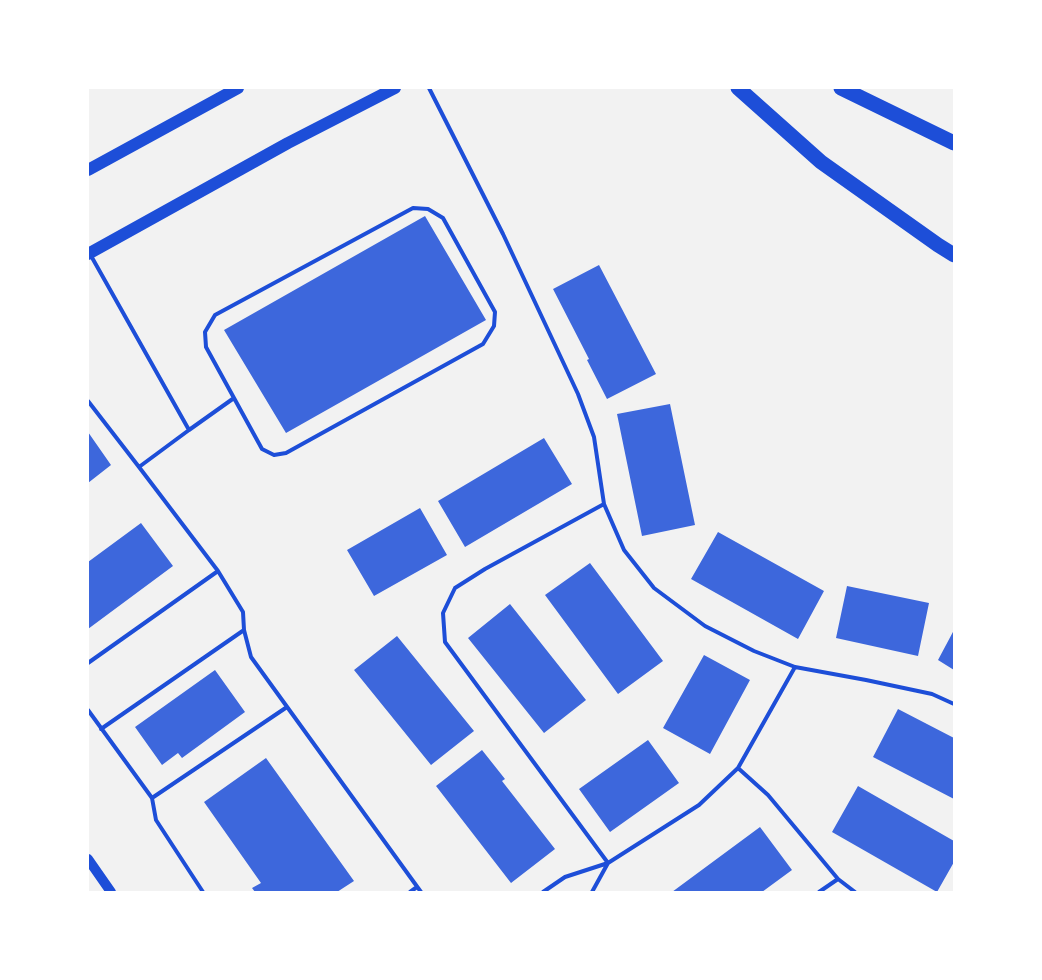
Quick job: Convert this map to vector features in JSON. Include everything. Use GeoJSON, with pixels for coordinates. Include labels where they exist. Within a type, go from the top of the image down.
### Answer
{"type":"FeatureCollection","features":[{"type":"Feature","properties":{"kind":"highway"},"geometry":{"type":"LineString","coordinates":[[738,88],[821,162],[938,245],[954,254]]}},
{"type":"Feature","properties":{"kind":"highway"},"geometry":{"type":"LineString","coordinates":[[841,88],[954,143]]}},
{"type":"Feature","properties":{"kind":"main road"},"geometry":{"type":"LineString","coordinates":[[88,170],[238,88]]}},
{"type":"Feature","properties":{"kind":"main road"},"geometry":{"type":"LineString","coordinates":[[88,253],[288,143],[395,88]]}},
{"type":"Feature","properties":{"kind":"main road"},"geometry":{"type":"LineString","coordinates":[[88,859],[112,892]]}},
{"type":"Feature","properties":{"kind":"lane"},"geometry":{"type":"LineString","coordinates":[[429,88],[503,234],[578,394],[594,437],[604,504],[624,550],[654,588],[705,626],[754,651],[795,667],[932,694],[954,704]]}},
{"type":"Feature","properties":{"kind":"lane"},"geometry":{"type":"LineString","coordinates":[[413,208],[428,209],[443,218],[495,312],[494,326],[483,344],[286,453],[274,456],[262,449],[234,398],[206,347],[205,332],[215,315],[413,208]]}},
{"type":"Feature","properties":{"kind":"lane"},"geometry":{"type":"LineString","coordinates":[[88,253],[190,430]]}},
{"type":"Feature","properties":{"kind":"lane"},"geometry":{"type":"LineString","coordinates":[[139,467],[234,398]]}},
{"type":"Feature","properties":{"kind":"lane"},"geometry":{"type":"LineString","coordinates":[[88,401],[218,571],[243,612],[244,630],[251,657],[421,892]]}},
{"type":"Feature","properties":{"kind":"lane"},"geometry":{"type":"LineString","coordinates":[[604,504],[485,569],[455,588],[443,613],[445,642],[608,863]]}},
{"type":"Feature","properties":{"kind":"lane"},"geometry":{"type":"LineString","coordinates":[[88,664],[218,571]]}},
{"type":"Feature","properties":{"kind":"lane"},"geometry":{"type":"LineString","coordinates":[[101,729],[244,630]]}},
{"type":"Feature","properties":{"kind":"lane"},"geometry":{"type":"LineString","coordinates":[[543,892],[565,877],[608,863],[699,805],[738,768],[795,667]]}},
{"type":"Feature","properties":{"kind":"lane"},"geometry":{"type":"LineString","coordinates":[[152,798],[287,707]]}},
{"type":"Feature","properties":{"kind":"lane"},"geometry":{"type":"LineString","coordinates":[[88,710],[152,798],[156,820],[203,892]]}},
{"type":"Feature","properties":{"kind":"lane"},"geometry":{"type":"LineString","coordinates":[[738,768],[768,795],[838,879],[855,892]]}},
{"type":"Feature","properties":{"kind":"lane"},"geometry":{"type":"LineString","coordinates":[[592,892],[608,863]]}},
{"type":"Feature","properties":{"kind":"lane"},"geometry":{"type":"LineString","coordinates":[[819,892],[838,879]]}},
{"type":"Feature","properties":{"kind":"lane"},"geometry":{"type":"LineString","coordinates":[[410,892],[417,887]]}},
{"type":"Feature","properties":{"kind":"building"},"geometry":{"type":"Polygon","coordinates":[[[425,216],[486,320],[286,433],[224,330],[425,216]]]}},
{"type":"Feature","properties":{"kind":"building"},"geometry":{"type":"Polygon","coordinates":[[[599,265],[656,374],[607,399],[553,289],[599,265]]]}},
{"type":"Feature","properties":{"kind":"building"},"geometry":{"type":"Polygon","coordinates":[[[670,404],[695,525],[642,536],[617,414],[670,404]]]}},
{"type":"Feature","properties":{"kind":"building"},"geometry":{"type":"Polygon","coordinates":[[[88,432],[111,465],[88,483],[88,432]]]}},
{"type":"Feature","properties":{"kind":"building"},"geometry":{"type":"Polygon","coordinates":[[[544,438],[572,484],[465,547],[438,501],[544,438]]]}},
{"type":"Feature","properties":{"kind":"building"},"geometry":{"type":"Polygon","coordinates":[[[420,508],[447,555],[374,596],[347,550],[420,508]]]}},
{"type":"Feature","properties":{"kind":"building"},"geometry":{"type":"Polygon","coordinates":[[[141,523],[173,566],[88,629],[88,562],[141,523]]]}},
{"type":"Feature","properties":{"kind":"building"},"geometry":{"type":"Polygon","coordinates":[[[718,532],[824,591],[798,639],[691,579],[718,532]]]}},
{"type":"Feature","properties":{"kind":"building"},"geometry":{"type":"Polygon","coordinates":[[[590,563],[663,661],[618,694],[545,595],[590,563]]]}},
{"type":"Feature","properties":{"kind":"building"},"geometry":{"type":"Polygon","coordinates":[[[847,586],[929,603],[918,656],[836,638],[847,586]]]}},
{"type":"Feature","properties":{"kind":"building"},"geometry":{"type":"Polygon","coordinates":[[[510,604],[586,700],[544,733],[468,638],[510,604]]]}},
{"type":"Feature","properties":{"kind":"building"},"geometry":{"type":"Polygon","coordinates":[[[954,630],[954,670],[938,660],[954,630]]]}},
{"type":"Feature","properties":{"kind":"building"},"geometry":{"type":"Polygon","coordinates":[[[397,636],[474,731],[431,765],[354,670],[397,636]]]}},
{"type":"Feature","properties":{"kind":"building"},"geometry":{"type":"Polygon","coordinates":[[[704,655],[750,680],[710,754],[663,728],[704,655]]]}},
{"type":"Feature","properties":{"kind":"building"},"geometry":{"type":"Polygon","coordinates":[[[215,670],[245,712],[182,758],[178,753],[162,765],[135,727],[215,670]]]}},
{"type":"Feature","properties":{"kind":"building"},"geometry":{"type":"Polygon","coordinates":[[[898,709],[954,738],[954,799],[873,757],[898,709]]]}},
{"type":"Feature","properties":{"kind":"building"},"geometry":{"type":"Polygon","coordinates":[[[648,740],[679,783],[610,832],[579,789],[648,740]]]}},
{"type":"Feature","properties":{"kind":"building"},"geometry":{"type":"Polygon","coordinates":[[[482,750],[505,779],[502,781],[555,849],[511,883],[436,786],[482,750]]]}},
{"type":"Feature","properties":{"kind":"building"},"geometry":{"type":"Polygon","coordinates":[[[266,758],[354,881],[337,892],[255,892],[252,888],[261,883],[204,802],[266,758]]]}},
{"type":"Feature","properties":{"kind":"building"},"geometry":{"type":"Polygon","coordinates":[[[858,786],[954,841],[954,862],[937,892],[832,832],[858,786]]]}},
{"type":"Feature","properties":{"kind":"building"},"geometry":{"type":"Polygon","coordinates":[[[760,827],[792,870],[762,892],[672,892],[760,827]]]}}]}
